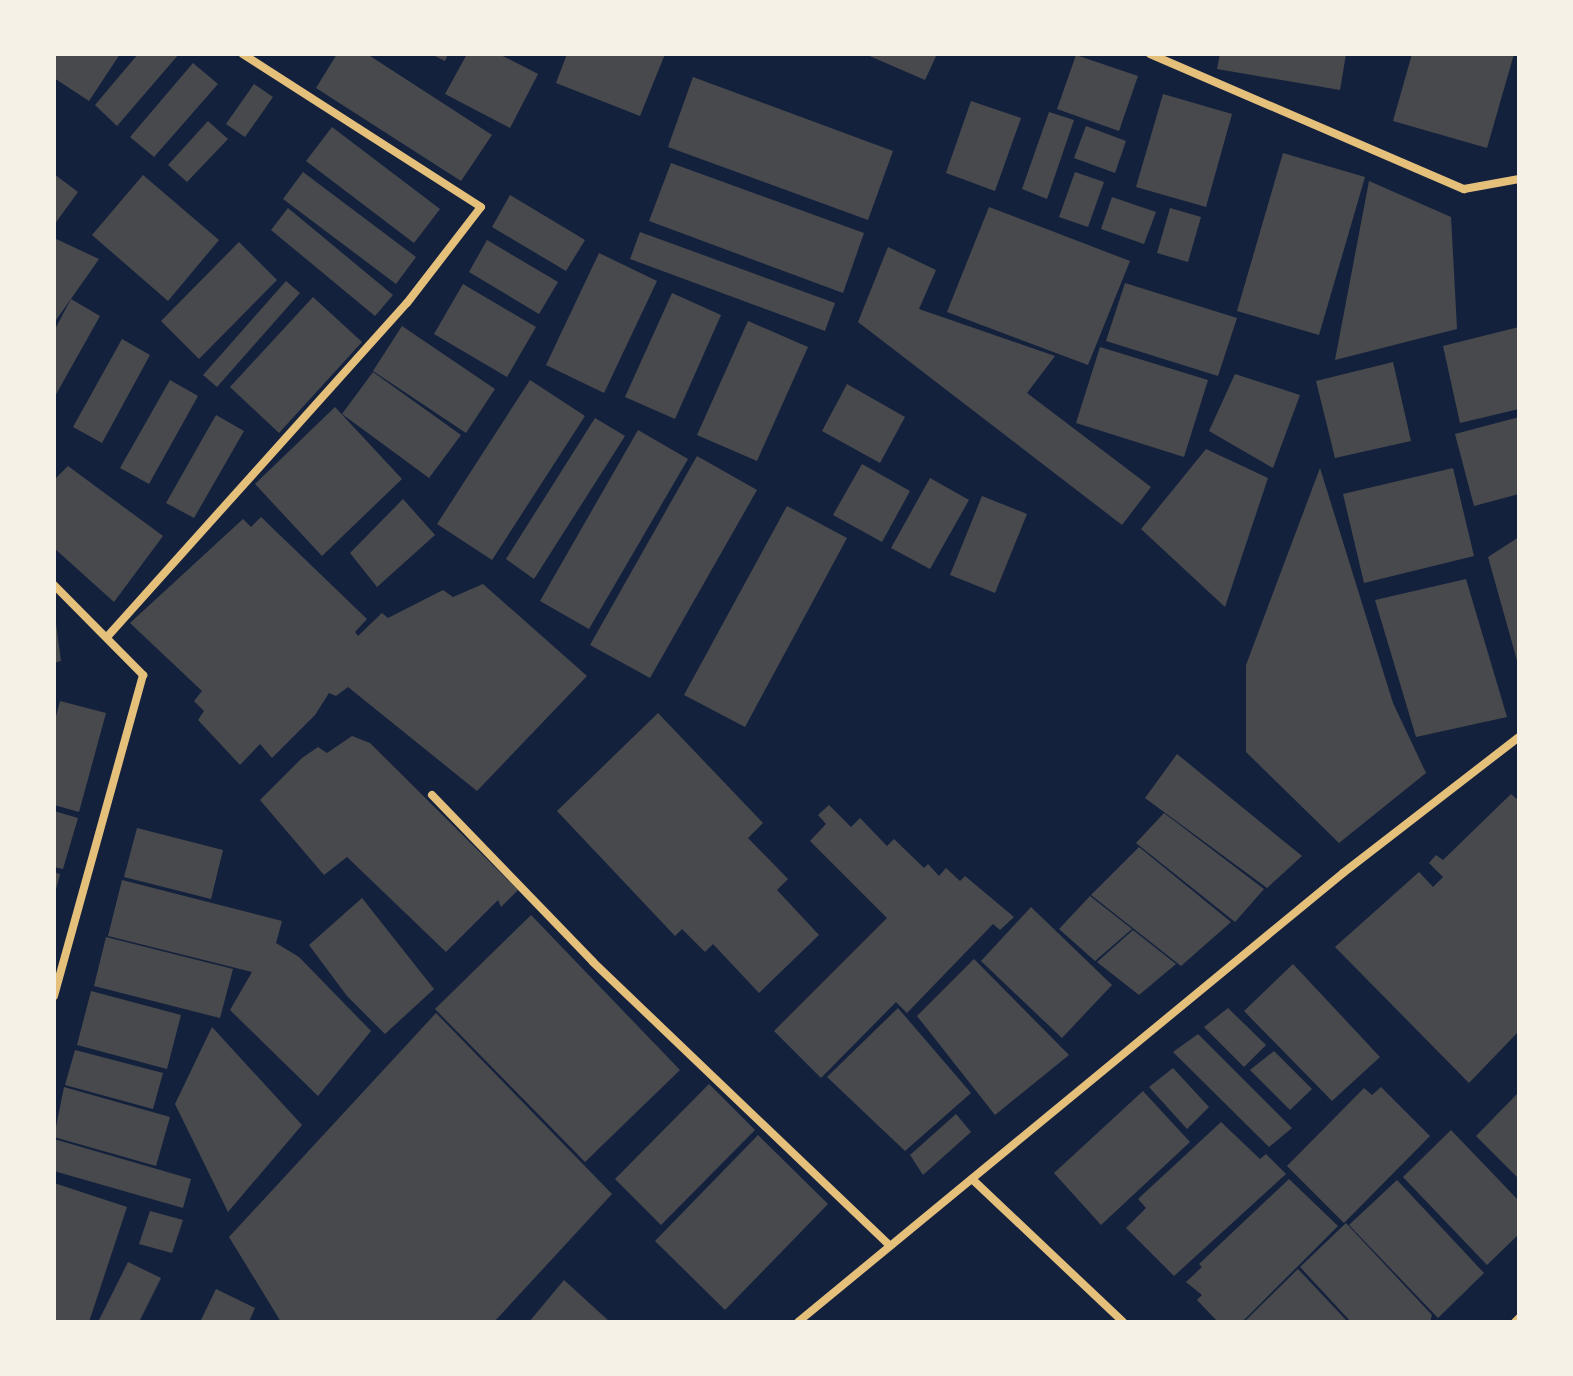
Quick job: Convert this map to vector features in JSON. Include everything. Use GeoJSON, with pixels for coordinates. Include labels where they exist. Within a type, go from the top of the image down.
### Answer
{"type":"FeatureCollection","features":[{"type":"Feature","properties":{"kind":"street"},"geometry":{"type":"LineString","coordinates":[[107,637],[407,303],[481,207],[243,54]]}},
{"type":"Feature","properties":{"kind":"street"},"geometry":{"type":"LineString","coordinates":[[1150,54],[1464,189],[1519,179]]}},
{"type":"Feature","properties":{"kind":"street"},"geometry":{"type":"LineString","coordinates":[[54,585],[143,675],[54,996]]}},
{"type":"Feature","properties":{"kind":"street"},"geometry":{"type":"LineString","coordinates":[[798,1322],[887,1243],[972,1179],[1343,873],[1519,737]]}},
{"type":"Feature","properties":{"kind":"street"},"geometry":{"type":"LineString","coordinates":[[432,795],[593,962],[887,1243]]}},
{"type":"Feature","properties":{"kind":"street"},"geometry":{"type":"LineString","coordinates":[[972,1179],[1123,1322]]}},
{"type":"Feature","properties":{"kind":"building"},"geometry":{"type":"Polygon","coordinates":[[[54,54],[120,54],[89,101],[54,78],[54,54]]]}},
{"type":"Feature","properties":{"kind":"building"},"geometry":{"type":"Polygon","coordinates":[[[138,54],[179,54],[117,126],[95,105],[138,54]]]}},
{"type":"Feature","properties":{"kind":"building"},"geometry":{"type":"Polygon","coordinates":[[[337,54],[367,54],[492,135],[461,181],[316,88],[337,54]]]}},
{"type":"Feature","properties":{"kind":"building"},"geometry":{"type":"Polygon","coordinates":[[[431,54],[448,54],[445,61],[431,54]]]}},
{"type":"Feature","properties":{"kind":"building"},"geometry":{"type":"Polygon","coordinates":[[[467,54],[499,54],[538,74],[510,128],[445,94],[467,54]]]}},
{"type":"Feature","properties":{"kind":"building"},"geometry":{"type":"Polygon","coordinates":[[[567,54],[665,54],[640,116],[556,83],[567,54]]]}},
{"type":"Feature","properties":{"kind":"building"},"geometry":{"type":"Polygon","coordinates":[[[865,54],[937,54],[925,80],[865,54]]]}},
{"type":"Feature","properties":{"kind":"building"},"geometry":{"type":"Polygon","coordinates":[[[1220,54],[1346,54],[1340,90],[1217,69],[1220,54]]]}},
{"type":"Feature","properties":{"kind":"building"},"geometry":{"type":"Polygon","coordinates":[[[1412,54],[1514,54],[1487,148],[1393,121],[1412,54]]]}},
{"type":"Feature","properties":{"kind":"building"},"geometry":{"type":"Polygon","coordinates":[[[1076,55],[1138,76],[1119,131],[1057,109],[1076,55]]]}},
{"type":"Feature","properties":{"kind":"building"},"geometry":{"type":"Polygon","coordinates":[[[193,63],[218,84],[154,157],[130,137],[193,63]]]}},
{"type":"Feature","properties":{"kind":"building"},"geometry":{"type":"Polygon","coordinates":[[[693,77],[893,151],[868,220],[668,147],[693,77]]]}},
{"type":"Feature","properties":{"kind":"building"},"geometry":{"type":"Polygon","coordinates":[[[254,84],[273,97],[245,137],[226,124],[254,84]]]}},
{"type":"Feature","properties":{"kind":"building"},"geometry":{"type":"Polygon","coordinates":[[[1163,94],[1232,114],[1206,207],[1136,187],[1163,94]]]}},
{"type":"Feature","properties":{"kind":"building"},"geometry":{"type":"Polygon","coordinates":[[[971,101],[1021,118],[995,191],[946,173],[971,101]]]}},
{"type":"Feature","properties":{"kind":"building"},"geometry":{"type":"Polygon","coordinates":[[[1049,112],[1074,120],[1047,199],[1022,189],[1049,112]]]}},
{"type":"Feature","properties":{"kind":"building"},"geometry":{"type":"Polygon","coordinates":[[[208,121],[228,139],[187,182],[168,165],[208,121]]]}},
{"type":"Feature","properties":{"kind":"building"},"geometry":{"type":"Polygon","coordinates":[[[1086,126],[1126,141],[1115,173],[1074,158],[1086,126]]]}},
{"type":"Feature","properties":{"kind":"building"},"geometry":{"type":"Polygon","coordinates":[[[332,127],[440,209],[414,243],[306,161],[332,127]]]}},
{"type":"Feature","properties":{"kind":"building"},"geometry":{"type":"Polygon","coordinates":[[[1283,153],[1365,177],[1319,335],[1237,311],[1283,153]]]}},
{"type":"Feature","properties":{"kind":"building"},"geometry":{"type":"Polygon","coordinates":[[[671,163],[864,233],[843,293],[649,221],[671,163]]]}},
{"type":"Feature","properties":{"kind":"building"},"geometry":{"type":"Polygon","coordinates":[[[303,172],[416,257],[396,284],[283,199],[303,172]]]}},
{"type":"Feature","properties":{"kind":"building"},"geometry":{"type":"Polygon","coordinates":[[[1075,172],[1104,182],[1088,227],[1059,217],[1075,172]]]}},
{"type":"Feature","properties":{"kind":"building"},"geometry":{"type":"Polygon","coordinates":[[[54,174],[78,192],[54,225],[54,174]]]}},
{"type":"Feature","properties":{"kind":"building"},"geometry":{"type":"Polygon","coordinates":[[[143,175],[219,240],[168,301],[92,235],[143,175]]]}},
{"type":"Feature","properties":{"kind":"building"},"geometry":{"type":"Polygon","coordinates":[[[1369,181],[1451,217],[1457,329],[1335,360],[1369,181]]]}},
{"type":"Feature","properties":{"kind":"building"},"geometry":{"type":"Polygon","coordinates":[[[510,195],[585,240],[566,271],[492,227],[510,195]]]}},
{"type":"Feature","properties":{"kind":"building"},"geometry":{"type":"Polygon","coordinates":[[[1112,197],[1156,212],[1144,244],[1101,229],[1112,197]]]}},
{"type":"Feature","properties":{"kind":"building"},"geometry":{"type":"Polygon","coordinates":[[[989,207],[1130,261],[1088,365],[947,312],[989,207]]]}},
{"type":"Feature","properties":{"kind":"building"},"geometry":{"type":"Polygon","coordinates":[[[288,208],[393,295],[375,316],[271,230],[288,208]]]}},
{"type":"Feature","properties":{"kind":"building"},"geometry":{"type":"Polygon","coordinates":[[[1170,208],[1201,217],[1188,262],[1157,253],[1170,208]]]}},
{"type":"Feature","properties":{"kind":"building"},"geometry":{"type":"Polygon","coordinates":[[[640,232],[835,303],[825,331],[630,259],[640,232]]]}},
{"type":"Feature","properties":{"kind":"building"},"geometry":{"type":"Polygon","coordinates":[[[54,238],[99,259],[54,323],[54,238]]]}},
{"type":"Feature","properties":{"kind":"building"},"geometry":{"type":"Polygon","coordinates":[[[487,240],[558,282],[539,314],[469,272],[487,240]]]}},
{"type":"Feature","properties":{"kind":"building"},"geometry":{"type":"Polygon","coordinates":[[[239,242],[277,280],[199,359],[161,321],[239,242]]]}},
{"type":"Feature","properties":{"kind":"building"},"geometry":{"type":"Polygon","coordinates":[[[888,247],[936,270],[919,309],[1055,356],[1027,393],[1151,487],[1122,525],[858,322],[888,247]]]}},
{"type":"Feature","properties":{"kind":"building"},"geometry":{"type":"Polygon","coordinates":[[[599,253],[657,281],[604,393],[546,365],[599,253]]]}},
{"type":"Feature","properties":{"kind":"building"},"geometry":{"type":"Polygon","coordinates":[[[286,281],[300,293],[217,387],[203,375],[286,281]]]}},
{"type":"Feature","properties":{"kind":"building"},"geometry":{"type":"Polygon","coordinates":[[[1125,283],[1237,318],[1218,376],[1106,341],[1125,283]]]}},
{"type":"Feature","properties":{"kind":"building"},"geometry":{"type":"Polygon","coordinates":[[[463,284],[536,327],[507,377],[434,334],[463,284]]]}},
{"type":"Feature","properties":{"kind":"building"},"geometry":{"type":"Polygon","coordinates":[[[672,293],[721,315],[675,419],[625,397],[672,293]]]}},
{"type":"Feature","properties":{"kind":"building"},"geometry":{"type":"Polygon","coordinates":[[[313,297],[362,342],[279,433],[230,387],[313,297]]]}},
{"type":"Feature","properties":{"kind":"building"},"geometry":{"type":"Polygon","coordinates":[[[71,299],[100,316],[54,398],[54,331],[71,299]]]}},
{"type":"Feature","properties":{"kind":"building"},"geometry":{"type":"Polygon","coordinates":[[[748,321],[808,347],[757,461],[697,435],[748,321]]]}},
{"type":"Feature","properties":{"kind":"building"},"geometry":{"type":"Polygon","coordinates":[[[402,326],[495,389],[466,433],[373,371],[402,326]]]}},
{"type":"Feature","properties":{"kind":"building"},"geometry":{"type":"Polygon","coordinates":[[[1519,327],[1519,409],[1460,423],[1443,346],[1519,327]]]}},
{"type":"Feature","properties":{"kind":"building"},"geometry":{"type":"Polygon","coordinates":[[[122,339],[150,355],[102,443],[73,427],[122,339]]]}},
{"type":"Feature","properties":{"kind":"building"},"geometry":{"type":"Polygon","coordinates":[[[1100,347],[1208,380],[1184,457],[1076,423],[1100,347]]]}},
{"type":"Feature","properties":{"kind":"building"},"geometry":{"type":"Polygon","coordinates":[[[1393,362],[1411,441],[1335,458],[1316,381],[1393,362]]]}},
{"type":"Feature","properties":{"kind":"building"},"geometry":{"type":"Polygon","coordinates":[[[373,372],[461,435],[429,478],[342,414],[373,372]]]}},
{"type":"Feature","properties":{"kind":"building"},"geometry":{"type":"Polygon","coordinates":[[[1235,374],[1300,395],[1273,468],[1209,431],[1235,374]]]}},
{"type":"Feature","properties":{"kind":"building"},"geometry":{"type":"Polygon","coordinates":[[[170,380],[198,396],[149,484],[120,468],[170,380]]]}},
{"type":"Feature","properties":{"kind":"building"},"geometry":{"type":"Polygon","coordinates":[[[530,380],[585,416],[492,560],[437,524],[530,380]]]}},
{"type":"Feature","properties":{"kind":"building"},"geometry":{"type":"Polygon","coordinates":[[[847,384],[905,417],[880,463],[822,431],[847,384]]]}},
{"type":"Feature","properties":{"kind":"building"},"geometry":{"type":"Polygon","coordinates":[[[335,407],[402,479],[322,556],[255,484],[335,407]]]}},
{"type":"Feature","properties":{"kind":"building"},"geometry":{"type":"Polygon","coordinates":[[[216,415],[244,431],[194,518],[166,503],[216,415]]]}},
{"type":"Feature","properties":{"kind":"building"},"geometry":{"type":"Polygon","coordinates":[[[1519,417],[1519,494],[1474,506],[1455,434],[1519,417]]]}},
{"type":"Feature","properties":{"kind":"building"},"geometry":{"type":"Polygon","coordinates":[[[595,418],[625,436],[534,579],[506,559],[595,418]]]}},
{"type":"Feature","properties":{"kind":"building"},"geometry":{"type":"Polygon","coordinates":[[[638,430],[688,459],[589,629],[540,601],[638,430]]]}},
{"type":"Feature","properties":{"kind":"building"},"geometry":{"type":"Polygon","coordinates":[[[1206,449],[1268,478],[1225,607],[1141,529],[1206,449]]]}},
{"type":"Feature","properties":{"kind":"building"},"geometry":{"type":"Polygon","coordinates":[[[697,456],[757,490],[650,678],[590,645],[697,456]]]}},
{"type":"Feature","properties":{"kind":"building"},"geometry":{"type":"Polygon","coordinates":[[[862,464],[910,491],[882,542],[833,515],[862,464]]]}},
{"type":"Feature","properties":{"kind":"building"},"geometry":{"type":"Polygon","coordinates":[[[68,466],[163,536],[114,602],[54,548],[54,480],[68,466]]]}},
{"type":"Feature","properties":{"kind":"building"},"geometry":{"type":"Polygon","coordinates":[[[1320,468],[1393,703],[1426,773],[1339,843],[1246,752],[1246,665],[1320,468]]]}},
{"type":"Feature","properties":{"kind":"building"},"geometry":{"type":"Polygon","coordinates":[[[1453,468],[1474,556],[1364,583],[1343,494],[1453,468]]]}},
{"type":"Feature","properties":{"kind":"building"},"geometry":{"type":"Polygon","coordinates":[[[930,478],[969,500],[930,569],[891,548],[930,478]]]}},
{"type":"Feature","properties":{"kind":"building"},"geometry":{"type":"Polygon","coordinates":[[[982,496],[1027,514],[995,593],[950,575],[982,496]]]}},
{"type":"Feature","properties":{"kind":"building"},"geometry":{"type":"Polygon","coordinates":[[[403,499],[435,535],[377,587],[350,553],[403,499]]]}},
{"type":"Feature","properties":{"kind":"building"},"geometry":{"type":"Polygon","coordinates":[[[787,506],[847,538],[745,727],[684,695],[787,506]]]}},
{"type":"Feature","properties":{"kind":"building"},"geometry":{"type":"Polygon","coordinates":[[[261,517],[367,619],[355,632],[358,636],[382,613],[388,618],[443,590],[453,597],[483,584],[587,676],[477,791],[348,687],[336,696],[329,693],[315,715],[272,758],[260,744],[240,765],[198,720],[204,711],[194,701],[202,691],[130,623],[243,519],[251,527],[261,517]]]}},
{"type":"Feature","properties":{"kind":"building"},"geometry":{"type":"Polygon","coordinates":[[[1519,537],[1519,664],[1518,664],[1488,557],[1519,537]]]}},
{"type":"Feature","properties":{"kind":"building"},"geometry":{"type":"Polygon","coordinates":[[[1466,579],[1507,717],[1416,737],[1375,600],[1466,579]]]}},
{"type":"Feature","properties":{"kind":"building"},"geometry":{"type":"Polygon","coordinates":[[[54,625],[61,661],[54,663],[54,625]]]}},
{"type":"Feature","properties":{"kind":"building"},"geometry":{"type":"Polygon","coordinates":[[[60,701],[106,713],[79,812],[54,805],[54,724],[60,701]]]}},
{"type":"Feature","properties":{"kind":"building"},"geometry":{"type":"Polygon","coordinates":[[[658,713],[763,823],[748,838],[788,879],[777,890],[819,935],[759,993],[713,944],[705,952],[682,929],[675,936],[557,811],[658,713]]]}},
{"type":"Feature","properties":{"kind":"building"},"geometry":{"type":"Polygon","coordinates":[[[352,736],[370,743],[518,890],[501,907],[498,900],[446,952],[347,857],[324,875],[260,800],[302,758],[318,747],[327,753],[352,736]]]}},
{"type":"Feature","properties":{"kind":"building"},"geometry":{"type":"Polygon","coordinates":[[[1177,754],[1302,856],[1267,888],[1145,798],[1177,754]]]}},
{"type":"Feature","properties":{"kind":"building"},"geometry":{"type":"Polygon","coordinates":[[[1511,794],[1519,801],[1519,1031],[1469,1083],[1335,947],[1419,872],[1433,887],[1443,877],[1429,863],[1436,855],[1443,860],[1511,794]]]}},
{"type":"Feature","properties":{"kind":"building"},"geometry":{"type":"Polygon","coordinates":[[[829,805],[851,827],[860,818],[887,846],[894,839],[924,868],[928,864],[939,876],[946,868],[960,881],[965,876],[1014,917],[1000,930],[993,924],[907,1013],[896,1002],[821,1078],[774,1031],[887,918],[810,841],[826,824],[818,815],[829,805]]]}},
{"type":"Feature","properties":{"kind":"building"},"geometry":{"type":"Polygon","coordinates":[[[54,811],[78,818],[63,869],[54,867],[54,811]]]}},
{"type":"Feature","properties":{"kind":"building"},"geometry":{"type":"Polygon","coordinates":[[[1164,813],[1264,889],[1235,922],[1136,843],[1164,813]]]}},
{"type":"Feature","properties":{"kind":"building"},"geometry":{"type":"Polygon","coordinates":[[[137,828],[223,850],[211,899],[124,877],[137,828]]]}},
{"type":"Feature","properties":{"kind":"building"},"geometry":{"type":"Polygon","coordinates":[[[1139,847],[1231,922],[1181,966],[1091,895],[1139,847]]]}},
{"type":"Feature","properties":{"kind":"building"},"geometry":{"type":"Polygon","coordinates":[[[54,872],[60,874],[55,893],[54,893],[54,872]]]}},
{"type":"Feature","properties":{"kind":"building"},"geometry":{"type":"Polygon","coordinates":[[[122,880],[282,921],[276,943],[299,957],[371,1031],[318,1096],[230,1010],[252,972],[108,936],[122,880]]]}},
{"type":"Feature","properties":{"kind":"building"},"geometry":{"type":"Polygon","coordinates":[[[1090,896],[1132,929],[1095,961],[1059,929],[1090,896]]]}},
{"type":"Feature","properties":{"kind":"building"},"geometry":{"type":"Polygon","coordinates":[[[362,898],[434,989],[385,1034],[347,996],[309,945],[362,898]]]}},
{"type":"Feature","properties":{"kind":"building"},"geometry":{"type":"Polygon","coordinates":[[[1031,907],[1112,985],[1062,1038],[981,961],[1031,907]]]}},
{"type":"Feature","properties":{"kind":"building"},"geometry":{"type":"Polygon","coordinates":[[[531,915],[680,1070],[585,1162],[435,1009],[531,915]]]}},
{"type":"Feature","properties":{"kind":"building"},"geometry":{"type":"Polygon","coordinates":[[[1133,930],[1176,964],[1139,995],[1097,962],[1133,930]]]}},
{"type":"Feature","properties":{"kind":"building"},"geometry":{"type":"Polygon","coordinates":[[[106,937],[233,969],[220,1018],[94,986],[106,937]]]}},
{"type":"Feature","properties":{"kind":"building"},"geometry":{"type":"Polygon","coordinates":[[[974,959],[1069,1055],[995,1115],[917,1016],[974,959]]]}},
{"type":"Feature","properties":{"kind":"building"},"geometry":{"type":"Polygon","coordinates":[[[1293,964],[1380,1057],[1332,1101],[1244,1011],[1293,964]]]}},
{"type":"Feature","properties":{"kind":"building"},"geometry":{"type":"Polygon","coordinates":[[[91,991],[181,1015],[167,1069],[77,1045],[91,991]]]}},
{"type":"Feature","properties":{"kind":"building"},"geometry":{"type":"Polygon","coordinates":[[[898,1008],[971,1093],[905,1151],[827,1077],[898,1008]]]}},
{"type":"Feature","properties":{"kind":"building"},"geometry":{"type":"Polygon","coordinates":[[[1228,1008],[1266,1045],[1244,1067],[1204,1027],[1228,1008]]]}},
{"type":"Feature","properties":{"kind":"building"},"geometry":{"type":"Polygon","coordinates":[[[436,1013],[612,1194],[494,1322],[281,1322],[229,1237],[436,1013]]]}},
{"type":"Feature","properties":{"kind":"building"},"geometry":{"type":"Polygon","coordinates":[[[212,1027],[302,1125],[228,1212],[175,1104],[212,1027]]]}},
{"type":"Feature","properties":{"kind":"building"},"geometry":{"type":"Polygon","coordinates":[[[1198,1034],[1292,1128],[1269,1147],[1173,1052],[1198,1034]]]}},
{"type":"Feature","properties":{"kind":"building"},"geometry":{"type":"Polygon","coordinates":[[[75,1050],[163,1073],[153,1109],[65,1085],[75,1050]]]}},
{"type":"Feature","properties":{"kind":"building"},"geometry":{"type":"Polygon","coordinates":[[[1274,1051],[1312,1089],[1290,1110],[1250,1070],[1274,1051]]]}},
{"type":"Feature","properties":{"kind":"building"},"geometry":{"type":"Polygon","coordinates":[[[1173,1068],[1209,1107],[1187,1129],[1149,1087],[1173,1068]]]}},
{"type":"Feature","properties":{"kind":"building"},"geometry":{"type":"Polygon","coordinates":[[[709,1084],[755,1130],[661,1225],[615,1179],[709,1084]]]}},
{"type":"Feature","properties":{"kind":"building"},"geometry":{"type":"Polygon","coordinates":[[[64,1087],[170,1117],[156,1166],[54,1137],[64,1087]]]}},
{"type":"Feature","properties":{"kind":"building"},"geometry":{"type":"Polygon","coordinates":[[[1381,1087],[1430,1136],[1344,1223],[1287,1166],[1364,1088],[1372,1095],[1381,1087]]]}},
{"type":"Feature","properties":{"kind":"building"},"geometry":{"type":"Polygon","coordinates":[[[1143,1091],[1190,1142],[1101,1225],[1054,1173],[1143,1091]]]}},
{"type":"Feature","properties":{"kind":"building"},"geometry":{"type":"Polygon","coordinates":[[[1519,1092],[1519,1179],[1476,1136],[1519,1092]]]}},
{"type":"Feature","properties":{"kind":"building"},"geometry":{"type":"Polygon","coordinates":[[[956,1114],[971,1132],[923,1175],[910,1155],[956,1114]]]}},
{"type":"Feature","properties":{"kind":"building"},"geometry":{"type":"Polygon","coordinates":[[[1221,1122],[1260,1159],[1266,1154],[1286,1174],[1174,1276],[1126,1228],[1146,1208],[1138,1199],[1221,1122]]]}},
{"type":"Feature","properties":{"kind":"building"},"geometry":{"type":"Polygon","coordinates":[[[1451,1130],[1519,1201],[1519,1234],[1487,1265],[1403,1177],[1451,1130]]]}},
{"type":"Feature","properties":{"kind":"building"},"geometry":{"type":"Polygon","coordinates":[[[758,1135],[828,1204],[725,1310],[655,1241],[758,1135]]]}},
{"type":"Feature","properties":{"kind":"building"},"geometry":{"type":"Polygon","coordinates":[[[54,1139],[191,1179],[183,1208],[54,1171],[54,1139]]]}},
{"type":"Feature","properties":{"kind":"building"},"geometry":{"type":"Polygon","coordinates":[[[1289,1179],[1338,1226],[1242,1322],[1218,1322],[1197,1300],[1202,1295],[1186,1282],[1202,1267],[1199,1264],[1289,1179]]]}},
{"type":"Feature","properties":{"kind":"building"},"geometry":{"type":"Polygon","coordinates":[[[1397,1180],[1484,1273],[1438,1318],[1349,1225],[1397,1180]]]}},
{"type":"Feature","properties":{"kind":"building"},"geometry":{"type":"Polygon","coordinates":[[[54,1183],[127,1207],[89,1322],[54,1322],[54,1183]]]}},
{"type":"Feature","properties":{"kind":"building"},"geometry":{"type":"Polygon","coordinates":[[[150,1211],[183,1220],[172,1253],[139,1244],[150,1211]]]}},
{"type":"Feature","properties":{"kind":"building"},"geometry":{"type":"Polygon","coordinates":[[[1346,1223],[1432,1315],[1430,1322],[1351,1322],[1300,1267],[1346,1223]]]}},
{"type":"Feature","properties":{"kind":"building"},"geometry":{"type":"Polygon","coordinates":[[[128,1262],[161,1278],[139,1322],[98,1322],[128,1262]]]}},
{"type":"Feature","properties":{"kind":"building"},"geometry":{"type":"Polygon","coordinates":[[[1298,1269],[1348,1322],[1244,1322],[1298,1269]]]}},
{"type":"Feature","properties":{"kind":"building"},"geometry":{"type":"Polygon","coordinates":[[[564,1280],[610,1322],[529,1322],[564,1280]]]}},
{"type":"Feature","properties":{"kind":"building"},"geometry":{"type":"Polygon","coordinates":[[[216,1289],[255,1308],[249,1322],[200,1322],[216,1289]]]}}]}
